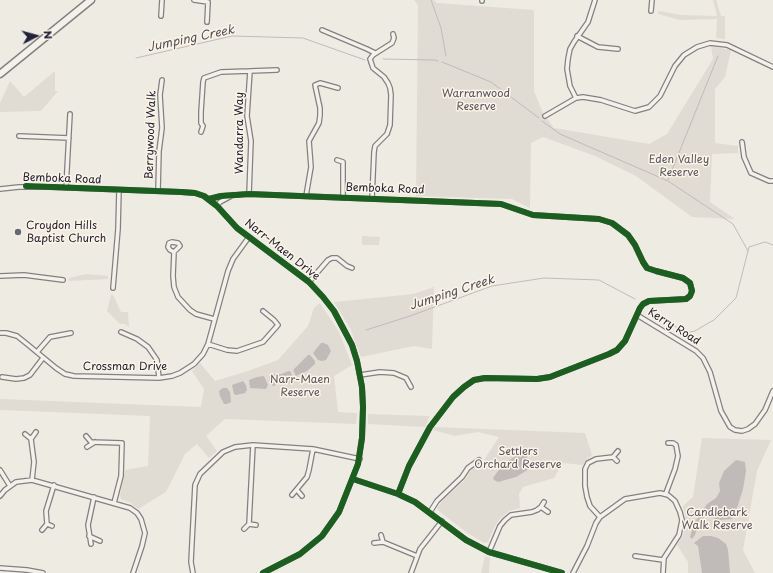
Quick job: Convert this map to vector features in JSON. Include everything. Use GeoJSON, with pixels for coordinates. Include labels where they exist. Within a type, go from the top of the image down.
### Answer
{"type":"FeatureCollection","features":[{"type":"Feature","properties":{"kind":"main road"},"geometry":{"type":"LineString","coordinates":[[0,74],[91,0]]}},
{"type":"Feature","properties":{"kind":"street"},"geometry":{"type":"LineString","coordinates":[[161,16],[162,0]]}},
{"type":"Feature","properties":{"kind":"street"},"geometry":{"type":"LineString","coordinates":[[194,0],[208,2],[207,22]]}},
{"type":"Feature","properties":{"kind":"street"},"geometry":{"type":"LineString","coordinates":[[576,98],[570,86],[567,69],[570,49],[577,36],[588,22],[595,0]]}},
{"type":"Feature","properties":{"kind":"street"},"geometry":{"type":"LineString","coordinates":[[651,11],[652,0]]}},
{"type":"Feature","properties":{"kind":"street"},"geometry":{"type":"LineString","coordinates":[[322,30],[367,48],[375,53]]}},
{"type":"Feature","properties":{"kind":"street"},"geometry":{"type":"LineString","coordinates":[[372,198],[375,146],[387,134],[390,125],[391,96],[388,83],[384,77],[373,68],[370,59],[375,53],[392,43],[394,38],[393,34]]}},
{"type":"Feature","properties":{"kind":"street"},"geometry":{"type":"LineString","coordinates":[[577,36],[598,47],[618,49]]}},
{"type":"Feature","properties":{"kind":"street"},"geometry":{"type":"LineString","coordinates":[[545,116],[576,98],[590,97],[635,111],[649,107],[660,96],[675,66],[684,55],[697,47],[710,43],[728,45],[773,67]]}},
{"type":"Feature","properties":{"kind":"street"},"geometry":{"type":"LineString","coordinates":[[200,132],[203,126],[201,123],[201,112],[204,78],[221,72],[277,70]]}},
{"type":"Feature","properties":{"kind":"street","name":"Wandarra Way"},"geometry":{"type":"LineString","coordinates":[[249,194],[251,141],[247,116],[250,71]]}},
{"type":"Feature","properties":{"kind":"street","name":"Berrywood Walk"},"geometry":{"type":"LineString","coordinates":[[158,191],[159,151],[162,128],[160,95],[162,80]]}},
{"type":"Feature","properties":{"kind":"street"},"geometry":{"type":"LineString","coordinates":[[306,196],[311,167],[309,141],[319,123],[320,115],[315,85],[320,83],[338,88]]}},
{"type":"Feature","properties":{"kind":"street"},"geometry":{"type":"LineString","coordinates":[[66,188],[70,114]]}},
{"type":"Feature","properties":{"kind":"street"},"geometry":{"type":"LineString","coordinates":[[19,136],[69,138]]}},
{"type":"Feature","properties":{"kind":"street"},"geometry":{"type":"LineString","coordinates":[[742,142],[744,157],[751,173],[769,181],[773,181]]}},
{"type":"Feature","properties":{"kind":"street"},"geometry":{"type":"LineString","coordinates":[[337,160],[343,162],[343,198]]}},
{"type":"Feature","properties":{"kind":"street","name":"Bemboka Road"},"geometry":{"type":"LineString","coordinates":[[0,188],[66,188],[194,193],[210,199],[217,206]]}},
{"type":"Feature","properties":{"kind":"street"},"geometry":{"type":"LineString","coordinates":[[113,288],[120,190]]}},
{"type":"Feature","properties":{"kind":"street"},"geometry":{"type":"LineString","coordinates":[[217,206],[220,202],[234,194]]}},
{"type":"Feature","properties":{"kind":"street","name":"Bemboka Road"},"geometry":{"type":"LineString","coordinates":[[210,199],[234,194],[249,194],[501,204],[533,215],[591,217],[608,221],[618,226],[628,236],[648,268],[683,278],[690,282],[692,287],[692,291],[687,298],[680,300],[645,302],[637,315]]}},
{"type":"Feature","properties":{"kind":"street","name":"Narr-Maen Drive"},"geometry":{"type":"LineString","coordinates":[[217,206],[231,222],[249,238],[309,282],[323,297],[341,323],[354,350],[360,375],[363,407],[360,459],[336,517],[317,541],[294,558],[263,573]]}},
{"type":"Feature","properties":{"kind":"street","name":"Crossman Drive"},"geometry":{"type":"LineString","coordinates":[[0,333],[17,336],[65,374],[74,376],[159,378],[176,374],[194,364],[203,354],[208,344],[228,270],[233,259],[249,238]]}},
{"type":"Feature","properties":{"kind":"street"},"geometry":{"type":"LineString","coordinates":[[174,252],[173,276],[174,287],[178,297],[190,310],[196,314],[214,319]]}},
{"type":"Feature","properties":{"kind":"street"},"geometry":{"type":"LineString","coordinates":[[309,282],[328,260],[332,258],[337,258],[352,268]]}},
{"type":"Feature","properties":{"kind":"street"},"geometry":{"type":"LineString","coordinates":[[0,276],[24,275],[63,280]]}},
{"type":"Feature","properties":{"kind":"street"},"geometry":{"type":"LineString","coordinates":[[208,344],[227,350],[237,350],[263,342],[278,325],[263,311]]}},
{"type":"Feature","properties":{"kind":"street"},"geometry":{"type":"LineString","coordinates":[[398,494],[407,472],[430,427],[453,397],[464,387],[474,380],[485,378],[537,379],[550,377],[591,362],[609,354],[621,346],[628,336],[637,315]]}},
{"type":"Feature","properties":{"kind":"street","name":"Kerry Road"},"geometry":{"type":"LineString","coordinates":[[637,315],[696,351],[703,358],[710,372],[721,411],[730,427],[742,431],[755,424],[765,410],[773,392]]}},
{"type":"Feature","properties":{"kind":"street"},"geometry":{"type":"LineString","coordinates":[[121,332],[138,339],[148,347],[156,360],[159,378]]}},
{"type":"Feature","properties":{"kind":"street"},"geometry":{"type":"LineString","coordinates":[[37,352],[50,337],[71,333]]}},
{"type":"Feature","properties":{"kind":"street"},"geometry":{"type":"LineString","coordinates":[[2,377],[16,379],[24,378],[30,375],[43,358]]}},
{"type":"Feature","properties":{"kind":"street"},"geometry":{"type":"LineString","coordinates":[[360,375],[380,372],[394,373],[402,375],[406,378],[411,387]]}},
{"type":"Feature","properties":{"kind":"street"},"geometry":{"type":"LineString","coordinates":[[31,440],[36,432]]}},
{"type":"Feature","properties":{"kind":"street"},"geometry":{"type":"LineString","coordinates":[[25,434],[31,440],[34,462],[32,480]]}},
{"type":"Feature","properties":{"kind":"street"},"geometry":{"type":"LineString","coordinates":[[86,436],[91,442],[122,442],[121,476],[114,503]]}},
{"type":"Feature","properties":{"kind":"street"},"geometry":{"type":"LineString","coordinates":[[87,447],[96,442]]}},
{"type":"Feature","properties":{"kind":"street"},"geometry":{"type":"LineString","coordinates":[[666,494],[678,456],[676,445],[668,442]]}},
{"type":"Feature","properties":{"kind":"street"},"geometry":{"type":"LineString","coordinates":[[192,573],[193,506],[197,480],[206,467],[223,452],[235,447],[253,445],[313,448],[360,459]]}},
{"type":"Feature","properties":{"kind":"street"},"geometry":{"type":"LineString","coordinates":[[244,529],[249,524],[253,445]]}},
{"type":"Feature","properties":{"kind":"street"},"geometry":{"type":"LineString","coordinates":[[292,495],[308,473],[313,448]]}},
{"type":"Feature","properties":{"kind":"street"},"geometry":{"type":"LineString","coordinates":[[600,517],[590,506],[587,497],[585,470],[588,463],[596,459],[612,457],[618,451]]}},
{"type":"Feature","properties":{"kind":"street"},"geometry":{"type":"LineString","coordinates":[[612,457],[617,462]]}},
{"type":"Feature","properties":{"kind":"street"},"geometry":{"type":"LineString","coordinates":[[430,512],[437,501],[462,477],[468,468],[479,460]]}},
{"type":"Feature","properties":{"kind":"street"},"geometry":{"type":"LineString","coordinates":[[0,470],[10,486]]}},
{"type":"Feature","properties":{"kind":"street"},"geometry":{"type":"LineString","coordinates":[[353,479],[398,494],[415,502],[466,540],[489,552],[562,573]]}},
{"type":"Feature","properties":{"kind":"street"},"geometry":{"type":"LineString","coordinates":[[0,496],[10,486],[23,480],[32,480],[127,506],[134,510],[144,526],[145,536],[132,573]]}},
{"type":"Feature","properties":{"kind":"street"},"geometry":{"type":"LineString","coordinates":[[48,524],[46,511],[54,485]]}},
{"type":"Feature","properties":{"kind":"street"},"geometry":{"type":"LineString","coordinates":[[297,490],[302,496]]}},
{"type":"Feature","properties":{"kind":"street"},"geometry":{"type":"LineString","coordinates":[[573,573],[600,517],[625,499],[657,493],[666,494],[673,498],[678,506],[682,524],[677,538],[666,553],[663,560],[663,573]]}},
{"type":"Feature","properties":{"kind":"street"},"geometry":{"type":"LineString","coordinates":[[91,544],[88,525],[94,497]]}},
{"type":"Feature","properties":{"kind":"street"},"geometry":{"type":"LineString","coordinates":[[489,552],[500,526],[505,520],[512,515],[532,512],[541,507],[544,502]]}},
{"type":"Feature","properties":{"kind":"street"},"geometry":{"type":"LineString","coordinates":[[541,507],[548,512]]}},
{"type":"Feature","properties":{"kind":"street"},"geometry":{"type":"LineString","coordinates":[[411,573],[420,549],[442,521]]}},
{"type":"Feature","properties":{"kind":"street"},"geometry":{"type":"LineString","coordinates":[[48,524],[52,526]]}},
{"type":"Feature","properties":{"kind":"street"},"geometry":{"type":"LineString","coordinates":[[42,530],[48,524]]}},
{"type":"Feature","properties":{"kind":"street"},"geometry":{"type":"LineString","coordinates":[[249,524],[256,525]]}},
{"type":"Feature","properties":{"kind":"street"},"geometry":{"type":"LineString","coordinates":[[381,535],[383,542]]}},
{"type":"Feature","properties":{"kind":"street"},"geometry":{"type":"LineString","coordinates":[[89,536],[100,541]]}},
{"type":"Feature","properties":{"kind":"street"},"geometry":{"type":"LineString","coordinates":[[374,543],[383,542],[417,556]]}},
{"type":"Feature","properties":{"kind":"street"},"geometry":{"type":"LineString","coordinates":[[635,556],[663,560]]}},
{"type":"Feature","properties":{"kind":"street"},"geometry":{"type":"LineString","coordinates":[[0,568],[13,571],[27,570],[43,573]]}},
{"type":"Feature","properties":{"kind":"green space","name":"Warranwood Reserve"},"geometry":{"type":"Polygon","coordinates":[[[414,0],[434,0],[437,3],[534,10],[534,91],[543,113],[554,128],[649,144],[667,134],[713,59],[711,46],[731,50],[725,77],[715,89],[715,143],[738,146],[738,153],[712,154],[710,202],[735,219],[692,217],[636,176],[595,156],[543,137],[531,143],[530,208],[512,199],[416,196],[418,5],[414,0]]]}},
{"type":"Feature","properties":{"kind":"green space"},"geometry":{"type":"Polygon","coordinates":[[[713,0],[716,0],[721,16],[725,16],[725,39],[716,38],[717,19],[680,20],[658,14],[658,11],[681,15],[717,16],[713,0]]]}},
{"type":"Feature","properties":{"kind":"green space"},"geometry":{"type":"Polygon","coordinates":[[[55,71],[55,91],[58,91],[41,111],[0,112],[0,103],[10,81],[24,97],[55,71]]]}},
{"type":"Feature","properties":{"kind":"green space"},"geometry":{"type":"Polygon","coordinates":[[[362,236],[380,237],[379,245],[362,245],[362,236]]]}},
{"type":"Feature","properties":{"kind":"green space"},"geometry":{"type":"Polygon","coordinates":[[[86,274],[108,276],[108,279],[69,281],[69,278],[86,274]]]}},
{"type":"Feature","properties":{"kind":"green space"},"geometry":{"type":"Polygon","coordinates":[[[434,287],[432,349],[414,346],[361,357],[350,328],[334,302],[413,294],[434,287]]]}},
{"type":"Feature","properties":{"kind":"green space"},"geometry":{"type":"Polygon","coordinates":[[[111,295],[113,295],[121,312],[128,312],[129,327],[125,324],[120,324],[107,311],[111,295]]]}},
{"type":"Feature","properties":{"kind":"green space","name":"Narr-Maen Reserve"},"geometry":{"type":"Polygon","coordinates":[[[320,303],[339,332],[352,365],[334,376],[338,412],[357,413],[356,424],[225,419],[206,436],[217,451],[209,458],[197,444],[185,454],[166,492],[138,509],[131,503],[121,499],[120,496],[125,470],[148,466],[150,416],[0,410],[0,399],[201,407],[204,389],[192,371],[200,363],[215,381],[278,360],[308,326],[314,308],[320,303]]]}},
{"type":"Feature","properties":{"kind":"green space"},"geometry":{"type":"Polygon","coordinates":[[[368,414],[429,416],[429,418],[425,427],[368,424],[368,414]]]}},
{"type":"Feature","properties":{"kind":"green space","name":"Settlers Orchard Reserve"},"geometry":{"type":"Polygon","coordinates":[[[434,427],[585,433],[592,455],[583,465],[563,463],[554,478],[523,487],[519,494],[520,508],[509,511],[501,518],[496,524],[488,542],[484,543],[466,532],[437,508],[444,499],[464,481],[473,467],[482,463],[499,437],[478,432],[455,436],[433,430],[434,427]]]}},
{"type":"Feature","properties":{"kind":"green space","name":"Candlebark Walk Reserve"},"geometry":{"type":"Polygon","coordinates":[[[702,438],[771,440],[757,471],[743,550],[755,573],[688,573],[688,562],[677,545],[683,536],[685,527],[683,506],[693,497],[702,438]]]}},
{"type":"Feature","properties":{"kind":"green space"},"geometry":{"type":"Polygon","coordinates":[[[485,556],[490,558],[489,573],[481,573],[485,556]]]}},
{"type":"Feature","properties":{"kind":"shaded area"},"geometry":{"type":"Polygon","coordinates":[[[321,343],[328,345],[331,351],[326,360],[322,361],[318,360],[313,353],[321,343]]]}},
{"type":"Feature","properties":{"kind":"shaded area"},"geometry":{"type":"Polygon","coordinates":[[[308,355],[310,355],[315,361],[315,364],[307,371],[296,376],[293,370],[308,355]]]}},
{"type":"Feature","properties":{"kind":"shaded area"},"geometry":{"type":"Polygon","coordinates":[[[289,371],[291,372],[293,379],[291,383],[282,383],[273,386],[270,384],[269,377],[273,374],[281,374],[289,371]]]}},
{"type":"Feature","properties":{"kind":"shaded area"},"geometry":{"type":"Polygon","coordinates":[[[264,376],[268,385],[266,389],[250,388],[249,380],[264,376]]]}},
{"type":"Feature","properties":{"kind":"shaded area"},"geometry":{"type":"Polygon","coordinates":[[[243,381],[247,390],[245,393],[234,394],[232,385],[243,381]]]}},
{"type":"Feature","properties":{"kind":"shaded area"},"geometry":{"type":"Polygon","coordinates":[[[223,388],[227,388],[230,392],[231,402],[227,404],[224,404],[220,396],[219,391],[223,388]]]}},
{"type":"Feature","properties":{"kind":"shaded area"},"geometry":{"type":"Polygon","coordinates":[[[525,454],[531,468],[516,477],[498,482],[494,480],[493,478],[506,462],[516,456],[525,454]]]}},
{"type":"Feature","properties":{"kind":"shaded area"},"geometry":{"type":"Polygon","coordinates":[[[736,460],[745,462],[746,471],[743,489],[732,519],[719,520],[706,516],[702,519],[692,539],[690,537],[694,523],[707,504],[716,498],[720,491],[719,483],[724,471],[736,460]]]}},
{"type":"Feature","properties":{"kind":"shaded area"},"geometry":{"type":"Polygon","coordinates":[[[703,536],[718,538],[726,544],[730,573],[702,573],[698,546],[694,543],[703,536]]]}},
{"type":"Feature","properties":{"kind":"waterway"},"geometry":{"type":"LineString","coordinates":[[431,0],[441,28],[446,56]]}},
{"type":"Feature","properties":{"kind":"waterway","name":"Jumping Creek"},"geometry":{"type":"LineString","coordinates":[[136,58],[232,36],[303,38],[365,60]]}},
{"type":"Feature","properties":{"kind":"waterway","name":"Jumping Creek"},"geometry":{"type":"LineString","coordinates":[[668,180],[718,56]]}},
{"type":"Feature","properties":{"kind":"waterway","name":"Jumping Creek"},"geometry":{"type":"LineString","coordinates":[[383,59],[438,61]]}},
{"type":"Feature","properties":{"kind":"waterway","name":"Jumping Creek"},"geometry":{"type":"LineString","coordinates":[[442,62],[491,82],[539,118]]}},
{"type":"Feature","properties":{"kind":"waterway","name":"Jumping Creek"},"geometry":{"type":"LineString","coordinates":[[542,121],[560,134],[668,181],[733,224],[748,251]]}},
{"type":"Feature","properties":{"kind":"waterway","name":"Jumping Creek"},"geometry":{"type":"LineString","coordinates":[[655,313],[685,333],[695,331],[714,320],[736,298],[749,247],[765,242],[773,245]]}},
{"type":"Feature","properties":{"kind":"waterway","name":"Jumping Creek"},"geometry":{"type":"LineString","coordinates":[[366,330],[410,316],[492,286],[544,278],[599,280],[635,299]]}},
{"type":"Feature","properties":{"kind":"cycle path"},"geometry":{"type":"LineString","coordinates":[[26,186],[181,192],[195,193],[204,196],[217,206],[237,228],[309,282],[334,311],[352,345],[362,387],[362,438],[358,464],[339,512],[322,536],[300,554],[263,573]]}},
{"type":"Feature","properties":{"kind":"cycle path"},"geometry":{"type":"LineString","coordinates":[[209,199],[221,196],[249,194],[501,204],[533,215],[599,219],[612,223],[628,235],[647,268],[683,278],[690,283],[692,291],[690,296],[686,299],[649,301],[643,304],[625,341],[617,350],[609,354],[550,377],[537,379],[485,378],[474,380],[464,387],[453,397],[430,427],[409,466],[398,494]]}},
{"type":"Feature","properties":{"kind":"cycle path"},"geometry":{"type":"LineString","coordinates":[[353,479],[398,494],[415,502],[466,540],[489,552],[562,573]]}},
{"type":"Feature","properties":{"kind":"place","name":"Croydon Hills Baptist Church"},"geometry":{"type":"Point","coordinates":[18,232]}},
{"type":"Feature","properties":{"kind":"park label","name":"Eden Valley Reserve"},"geometry":{"type":"Point","coordinates":[679,166]}}]}
